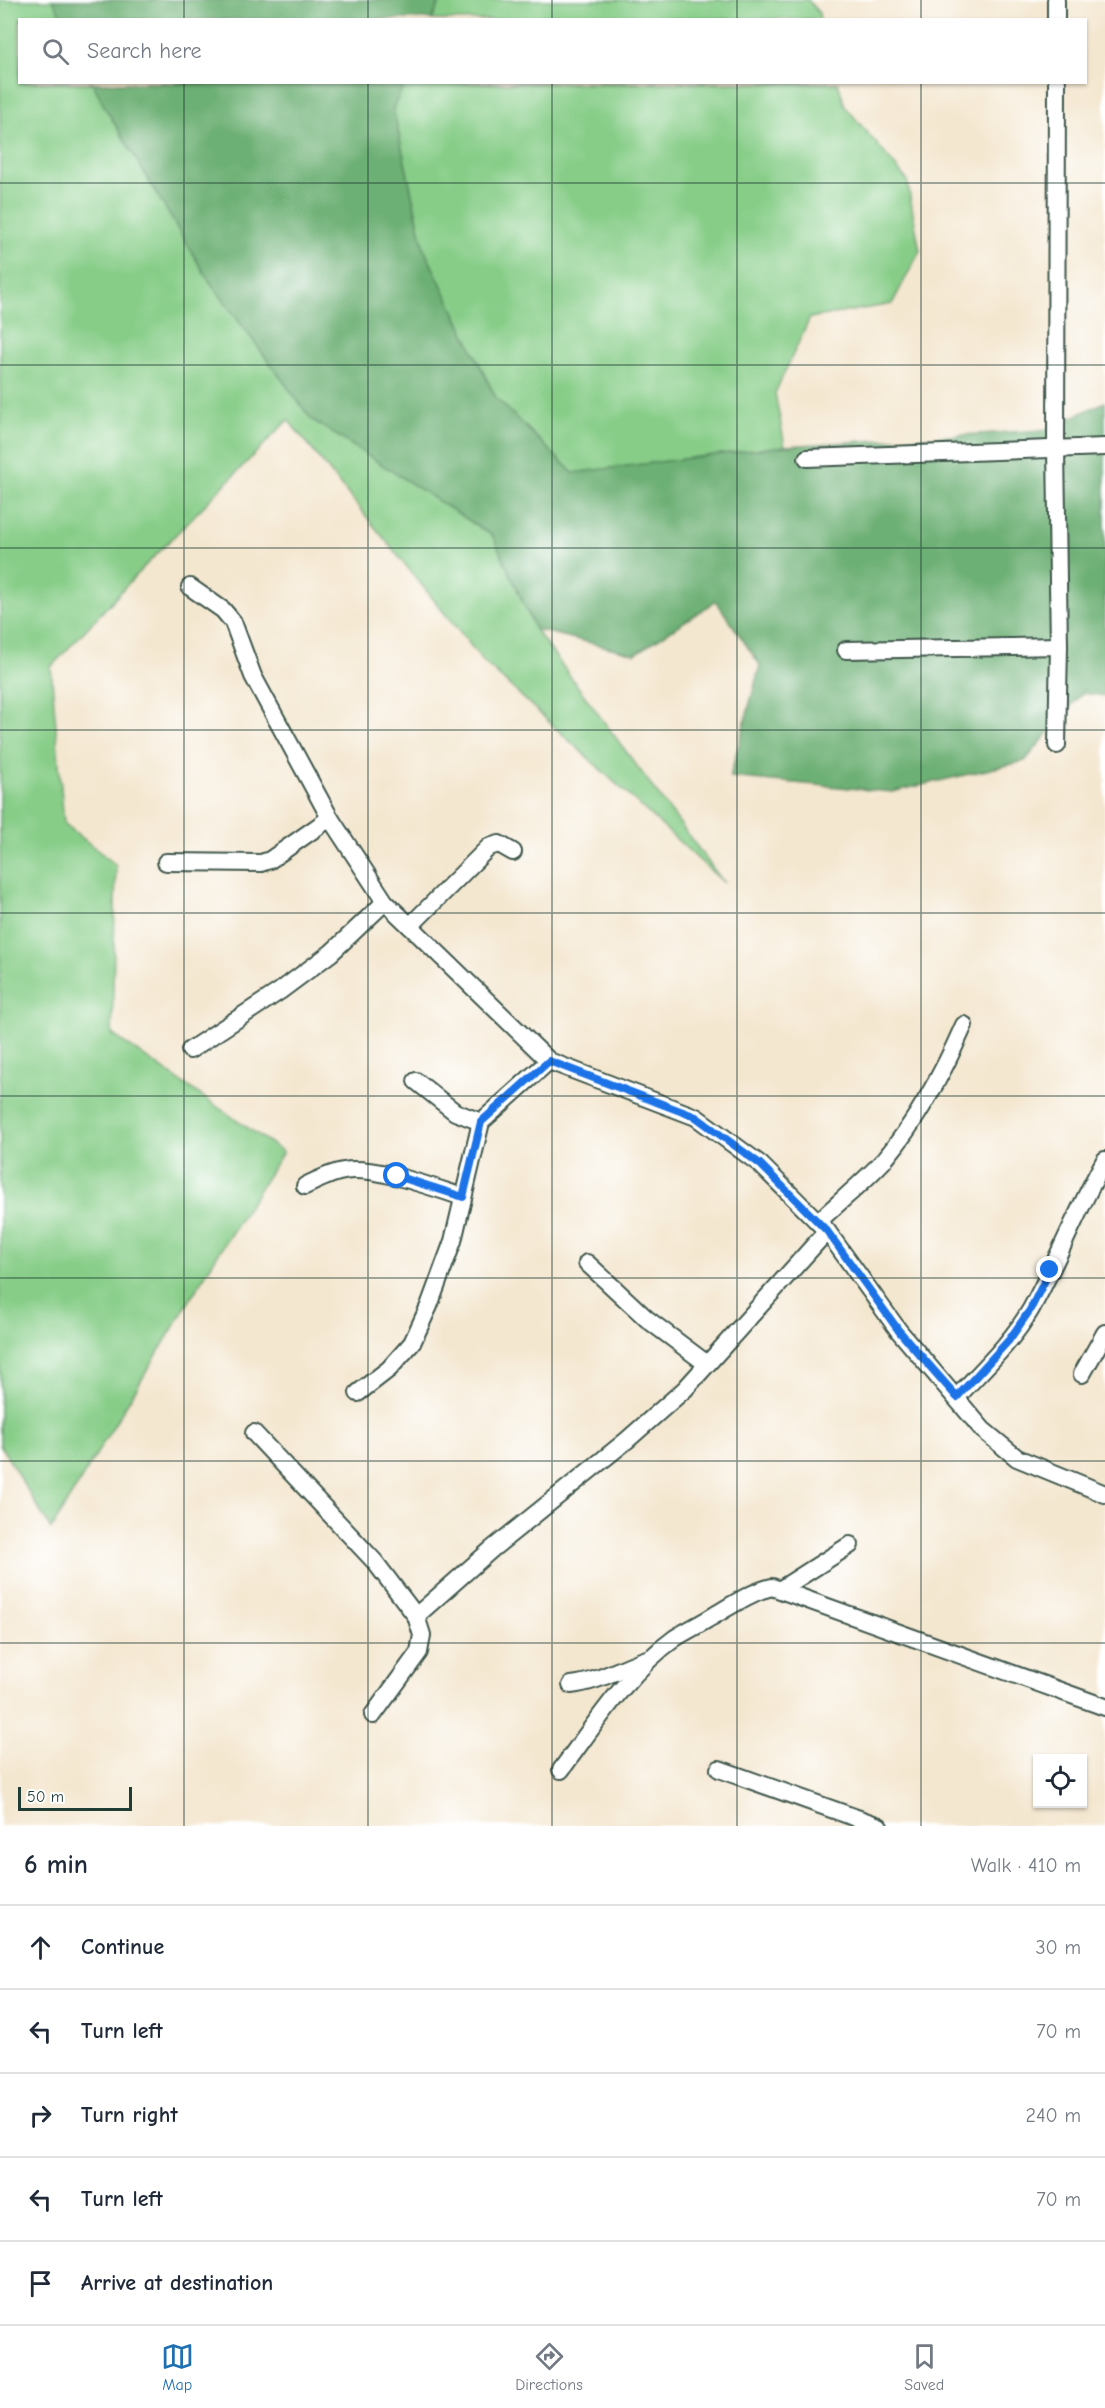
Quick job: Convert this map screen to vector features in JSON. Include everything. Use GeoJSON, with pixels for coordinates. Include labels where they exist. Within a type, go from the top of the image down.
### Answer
{"type":"FeatureCollection","features":[{"type":"Feature","properties":{"kind":"street"},"geometry":{"type":"LineString","coordinates":[[1056,0],[1056,18]]}},
{"type":"Feature","properties":{"kind":"street"},"geometry":{"type":"LineString","coordinates":[[1057,84],[1056,449],[1059,646],[1057,745]]}},
{"type":"Feature","properties":{"kind":"street"},"geometry":{"type":"LineString","coordinates":[[807,458],[1105,447]]}},
{"type":"Feature","properties":{"kind":"street"},"geometry":{"type":"LineString","coordinates":[[190,587],[223,610],[233,622],[253,676],[330,818],[386,902],[410,927],[549,1061],[696,1117],[760,1164],[823,1226],[899,1331],[983,1430],[1017,1458],[1105,1494]]}},
{"type":"Feature","properties":{"kind":"street"},"geometry":{"type":"LineString","coordinates":[[846,650],[1059,646]]}},
{"type":"Feature","properties":{"kind":"street"},"geometry":{"type":"LineString","coordinates":[[166,862],[261,863],[270,860],[330,818]]}},
{"type":"Feature","properties":{"kind":"street"},"geometry":{"type":"LineString","coordinates":[[410,927],[489,847],[499,844],[513,852]]}},
{"type":"Feature","properties":{"kind":"street"},"geometry":{"type":"LineString","coordinates":[[190,1050],[280,991],[331,953],[386,902]]}},
{"type":"Feature","properties":{"kind":"street"},"geometry":{"type":"LineString","coordinates":[[416,1616],[492,1549],[626,1442],[685,1389],[823,1226],[884,1160],[918,1115],[944,1071],[964,1025]]}},
{"type":"Feature","properties":{"kind":"street"},"geometry":{"type":"LineString","coordinates":[[358,1393],[389,1370],[412,1343],[429,1306],[453,1241],[481,1122],[549,1061]]}},
{"type":"Feature","properties":{"kind":"street"},"geometry":{"type":"LineString","coordinates":[[416,1082],[455,1112],[481,1122]]}},
{"type":"Feature","properties":{"kind":"street"},"geometry":{"type":"LineString","coordinates":[[957,1397],[1009,1340],[1030,1310],[1085,1195],[1105,1160]]}},
{"type":"Feature","properties":{"kind":"street"},"geometry":{"type":"LineString","coordinates":[[305,1186],[345,1170],[360,1170],[397,1176],[463,1197]]}},
{"type":"Feature","properties":{"kind":"street"},"geometry":{"type":"LineString","coordinates":[[587,1263],[647,1319],[707,1364]]}},
{"type":"Feature","properties":{"kind":"street"},"geometry":{"type":"LineString","coordinates":[[1082,1374],[1105,1333]]}},
{"type":"Feature","properties":{"kind":"street"},"geometry":{"type":"LineString","coordinates":[[254,1433],[375,1562],[416,1616],[422,1635],[419,1652],[373,1715]]}},
{"type":"Feature","properties":{"kind":"street"},"geometry":{"type":"LineString","coordinates":[[781,1589],[850,1545]]}},
{"type":"Feature","properties":{"kind":"street"},"geometry":{"type":"LineString","coordinates":[[561,1770],[604,1710],[675,1638],[756,1591],[772,1587],[1105,1707]]}},
{"type":"Feature","properties":{"kind":"street"},"geometry":{"type":"LineString","coordinates":[[571,1685],[587,1683],[629,1664],[654,1657]]}},
{"type":"Feature","properties":{"kind":"street"},"geometry":{"type":"LineString","coordinates":[[719,1769],[879,1826]]}},
{"type":"Feature","properties":{"kind":"green space"},"geometry":{"type":"Polygon","coordinates":[[[0,0],[53,0],[62,18],[18,18],[18,84],[93,84],[104,106],[208,279],[311,419],[493,536],[535,629],[724,883],[484,662],[288,420],[143,568],[51,667],[64,823],[116,865],[112,1034],[283,1152],[213,1262],[51,1529],[0,1445],[0,0]]]}},
{"type":"Feature","properties":{"kind":"green space"},"geometry":{"type":"Polygon","coordinates":[[[53,0],[441,0],[432,18],[62,18],[53,0]]]}},
{"type":"Feature","properties":{"kind":"green space"},"geometry":{"type":"Polygon","coordinates":[[[441,0],[808,0],[819,13],[820,18],[433,18],[441,0]]]}},
{"type":"Feature","properties":{"kind":"green space"},"geometry":{"type":"Polygon","coordinates":[[[93,84],[405,84],[393,108],[424,249],[496,398],[573,473],[785,446],[1044,430],[1105,402],[1105,696],[1082,693],[1025,761],[892,792],[730,777],[760,665],[716,601],[635,654],[535,629],[493,536],[311,419],[208,279],[104,106],[93,84]]]}},
{"type":"Feature","properties":{"kind":"green space"},"geometry":{"type":"Polygon","coordinates":[[[405,84],[838,84],[845,106],[907,180],[920,251],[892,304],[810,318],[775,393],[785,446],[573,473],[496,398],[424,249],[393,108],[405,84]]]}},
{"type":"Feature","properties":{"kind":"route"},"geometry":{"type":"LineString","coordinates":[[397,1176],[463,1197],[481,1122],[549,1061],[696,1117],[760,1164],[827,1231],[899,1331],[957,1397],[1009,1340],[1030,1310],[1050,1270]]}}]}
